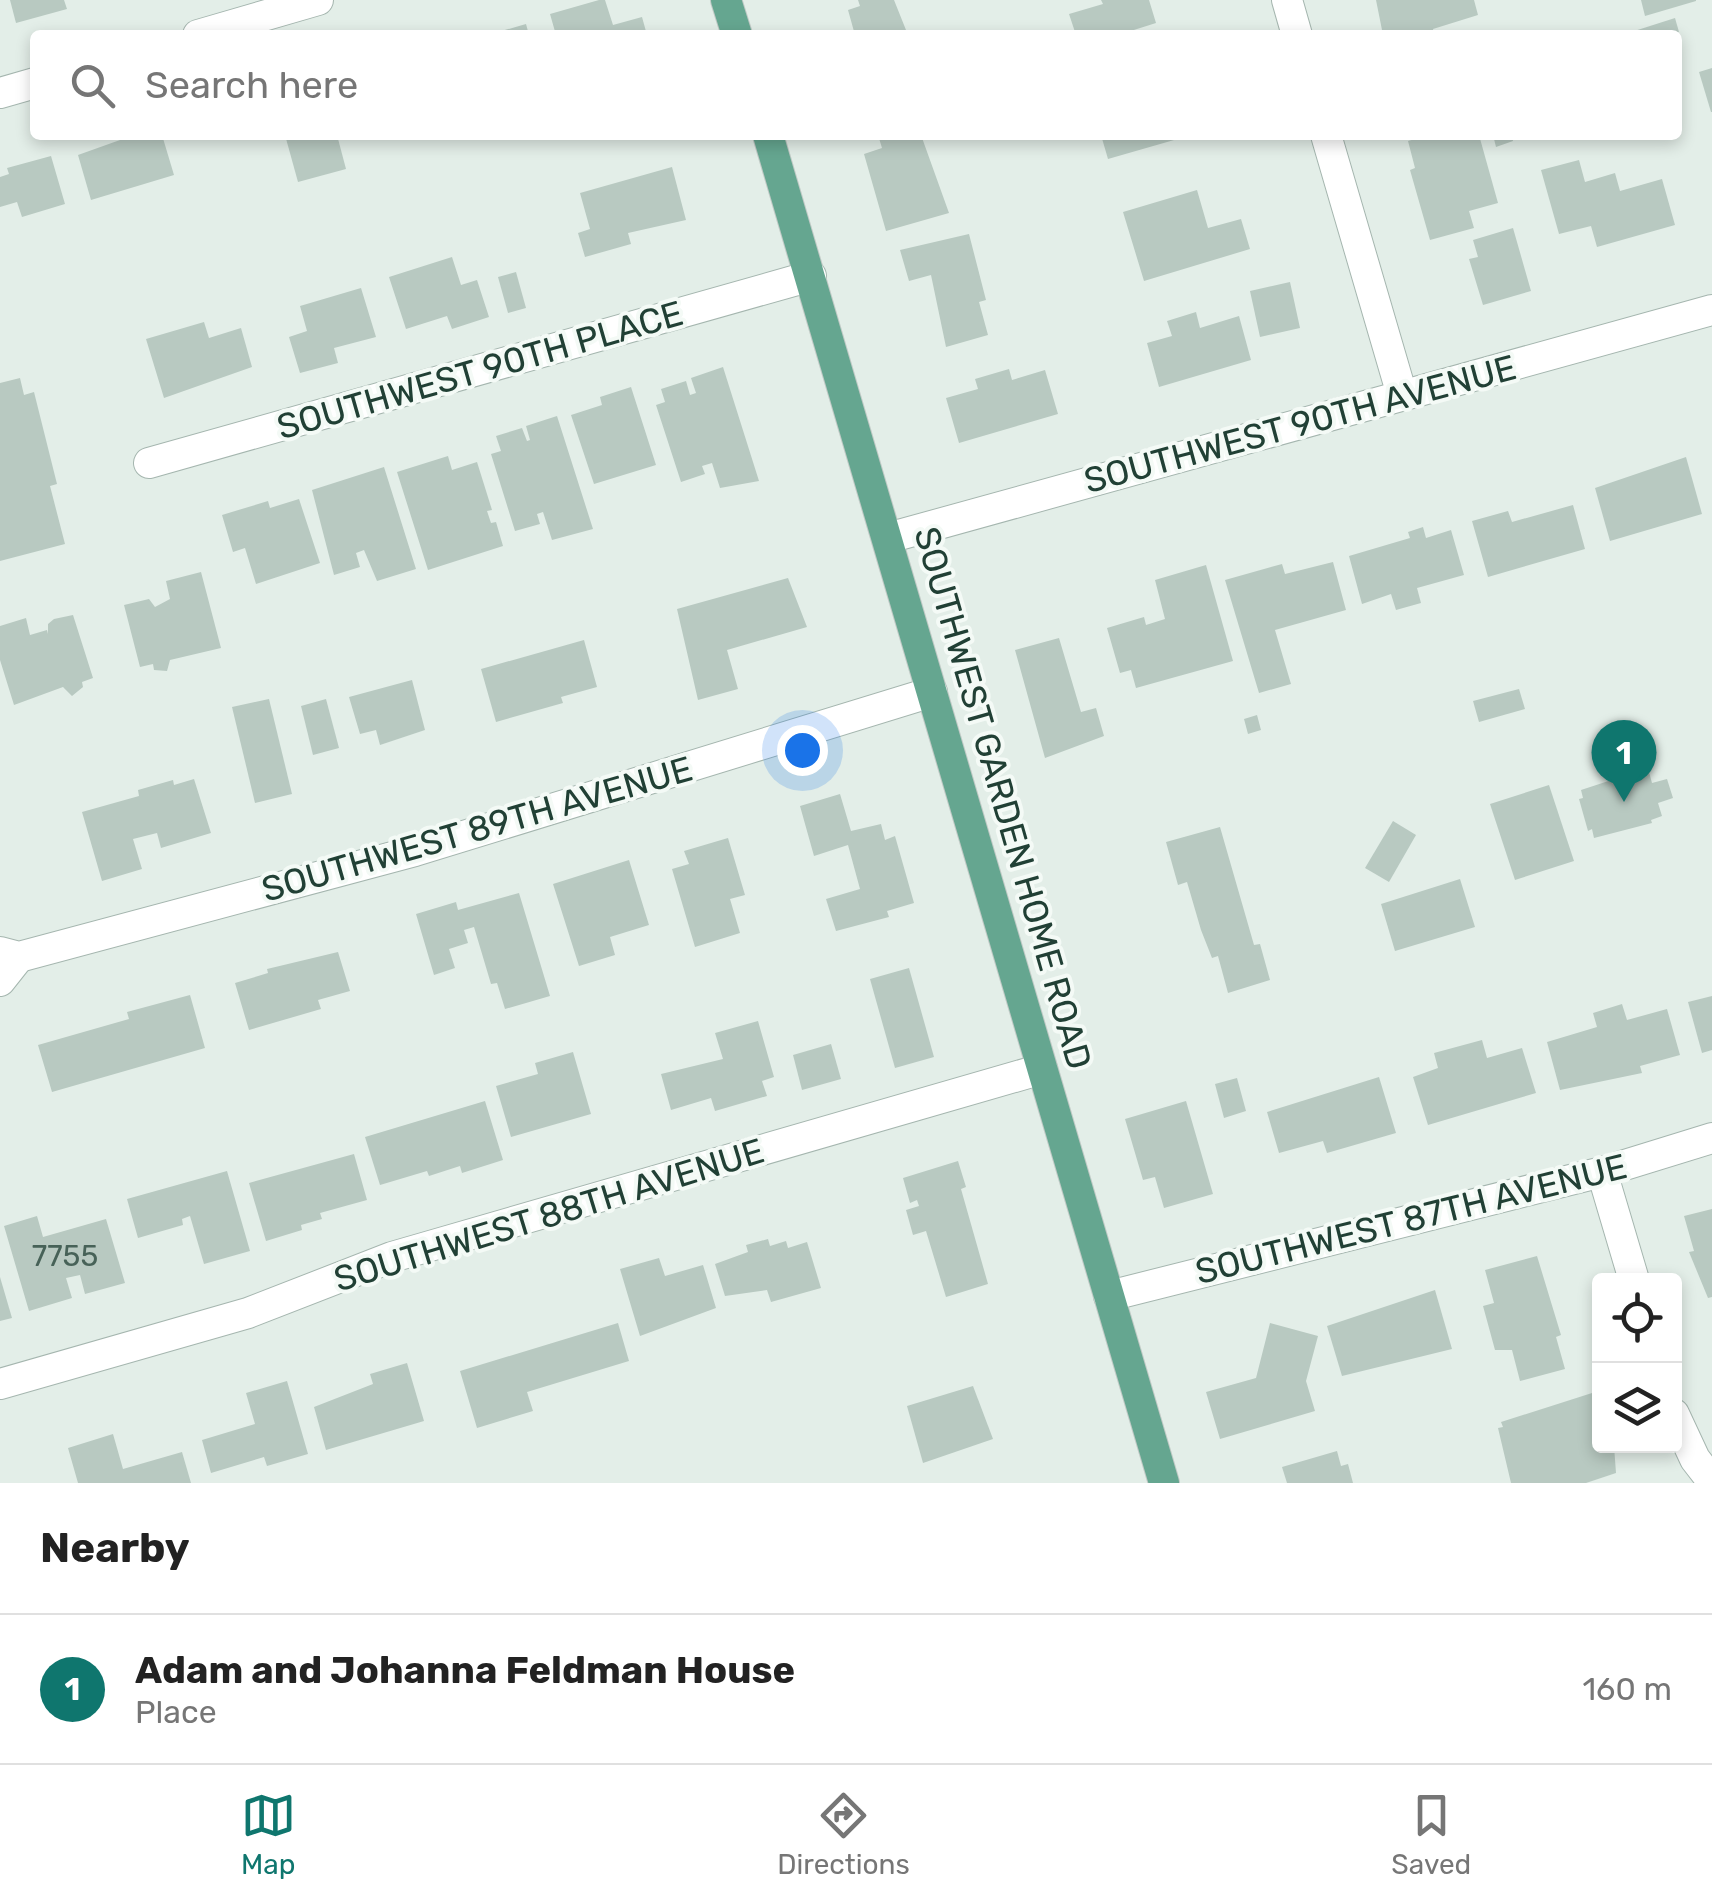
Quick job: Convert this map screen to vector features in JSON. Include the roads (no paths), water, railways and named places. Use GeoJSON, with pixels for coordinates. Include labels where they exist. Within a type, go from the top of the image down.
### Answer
{"type":"FeatureCollection","features":[{"type":"Feature","properties":{"kind":"main road"},"geometry":{"type":"LineString","coordinates":[[726,0],[735,30]]}},
{"type":"Feature","properties":{"kind":"main road","name":"SOUTHWEST GARDEN HOME ROAD"},"geometry":{"type":"LineString","coordinates":[[770,140],[1164,1483]]}},
{"type":"Feature","properties":{"kind":"street"},"geometry":{"type":"LineString","coordinates":[[215,30],[318,0]]}},
{"type":"Feature","properties":{"kind":"street"},"geometry":{"type":"LineString","coordinates":[[1287,0],[1296,30]]}},
{"type":"Feature","properties":{"kind":"street"},"geometry":{"type":"LineString","coordinates":[[0,93],[30,84]]}},
{"type":"Feature","properties":{"kind":"street"},"geometry":{"type":"LineString","coordinates":[[1327,140],[1402,395]]}},
{"type":"Feature","properties":{"kind":"street","name":"SOUTHWEST 90TH PLACE"},"geometry":{"type":"LineString","coordinates":[[149,463],[811,276]]}},
{"type":"Feature","properties":{"kind":"street","name":"SOUTHWEST 90TH AVENUE"},"geometry":{"type":"LineString","coordinates":[[888,538],[1712,310]]}},
{"type":"Feature","properties":{"kind":"street","name":"SOUTHWEST 89TH AVENUE"},"geometry":{"type":"LineString","coordinates":[[6,963],[415,851],[932,692]]}},
{"type":"Feature","properties":{"kind":"street","name":"SOUTHWEST 88TH AVENUE"},"geometry":{"type":"LineString","coordinates":[[0,1384],[248,1313],[392,1256],[1042,1069]]}},
{"type":"Feature","properties":{"kind":"street","name":"SOUTHWEST 87TH AVENUE"},"geometry":{"type":"LineString","coordinates":[[1109,1296],[1602,1172],[1712,1138]]}},
{"type":"Feature","properties":{"kind":"street"},"geometry":{"type":"LineString","coordinates":[[1602,1172],[1632,1273]]}},
{"type":"Feature","properties":{"kind":"street"},"geometry":{"type":"LineString","coordinates":[[1682,1430],[1712,1481]]}},
{"type":"Feature","properties":{"kind":"place","name":"Adam and Johanna Feldman House"},"geometry":{"type":"Point","coordinates":[1624,802]}}]}
